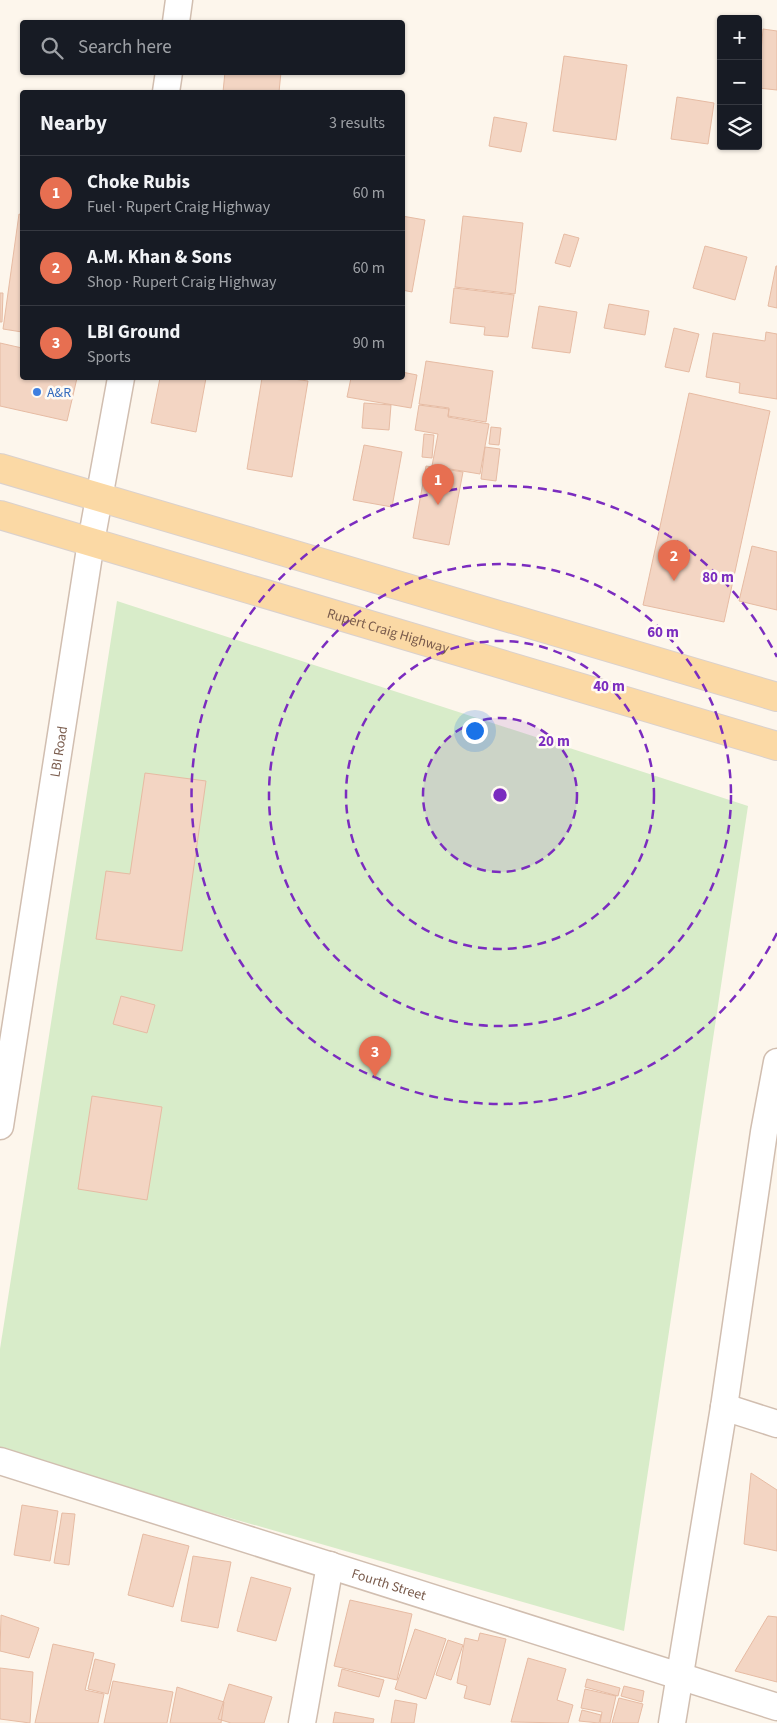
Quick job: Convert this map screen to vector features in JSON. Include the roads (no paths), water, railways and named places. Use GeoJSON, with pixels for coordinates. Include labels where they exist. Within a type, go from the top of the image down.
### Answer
{"type":"FeatureCollection","features":[{"type":"Feature","properties":{"kind":"main road"},"geometry":{"type":"LineString","coordinates":[[0,468],[777,696]]}},
{"type":"Feature","properties":{"kind":"main road","name":"Rupert Craig Highway"},"geometry":{"type":"LineString","coordinates":[[0,516],[777,746]]}},
{"type":"Feature","properties":{"kind":"street"},"geometry":{"type":"LineString","coordinates":[[176,20],[179,0]]}},
{"type":"Feature","properties":{"kind":"street"},"geometry":{"type":"LineString","coordinates":[[166,90],[169,75]]}},
{"type":"Feature","properties":{"kind":"street","name":"LBI Road"},"geometry":{"type":"LineString","coordinates":[[0,1126],[8,1014],[121,380]]}},
{"type":"Feature","properties":{"kind":"street"},"geometry":{"type":"LineString","coordinates":[[672,1723],[771,1134],[777,1062]]}},
{"type":"Feature","properties":{"kind":"street"},"geometry":{"type":"LineString","coordinates":[[724,1407],[777,1424]]}},
{"type":"Feature","properties":{"kind":"street","name":"Fourth Street"},"geometry":{"type":"LineString","coordinates":[[0,1460],[777,1707]]}},
{"type":"Feature","properties":{"kind":"street"},"geometry":{"type":"LineString","coordinates":[[302,1723],[330,1565]]}},
{"type":"Feature","properties":{"kind":"place","name":"A&R"},"geometry":{"type":"Point","coordinates":[37,392]}},
{"type":"Feature","properties":{"kind":"place","name":"Choke Rubis"},"geometry":{"type":"Point","coordinates":[438,505]}},
{"type":"Feature","properties":{"kind":"place","name":"A.M. Khan & Sons"},"geometry":{"type":"Point","coordinates":[674,581]}},
{"type":"Feature","properties":{"kind":"place","name":"LBI Ground"},"geometry":{"type":"Point","coordinates":[375,1077]}}]}
